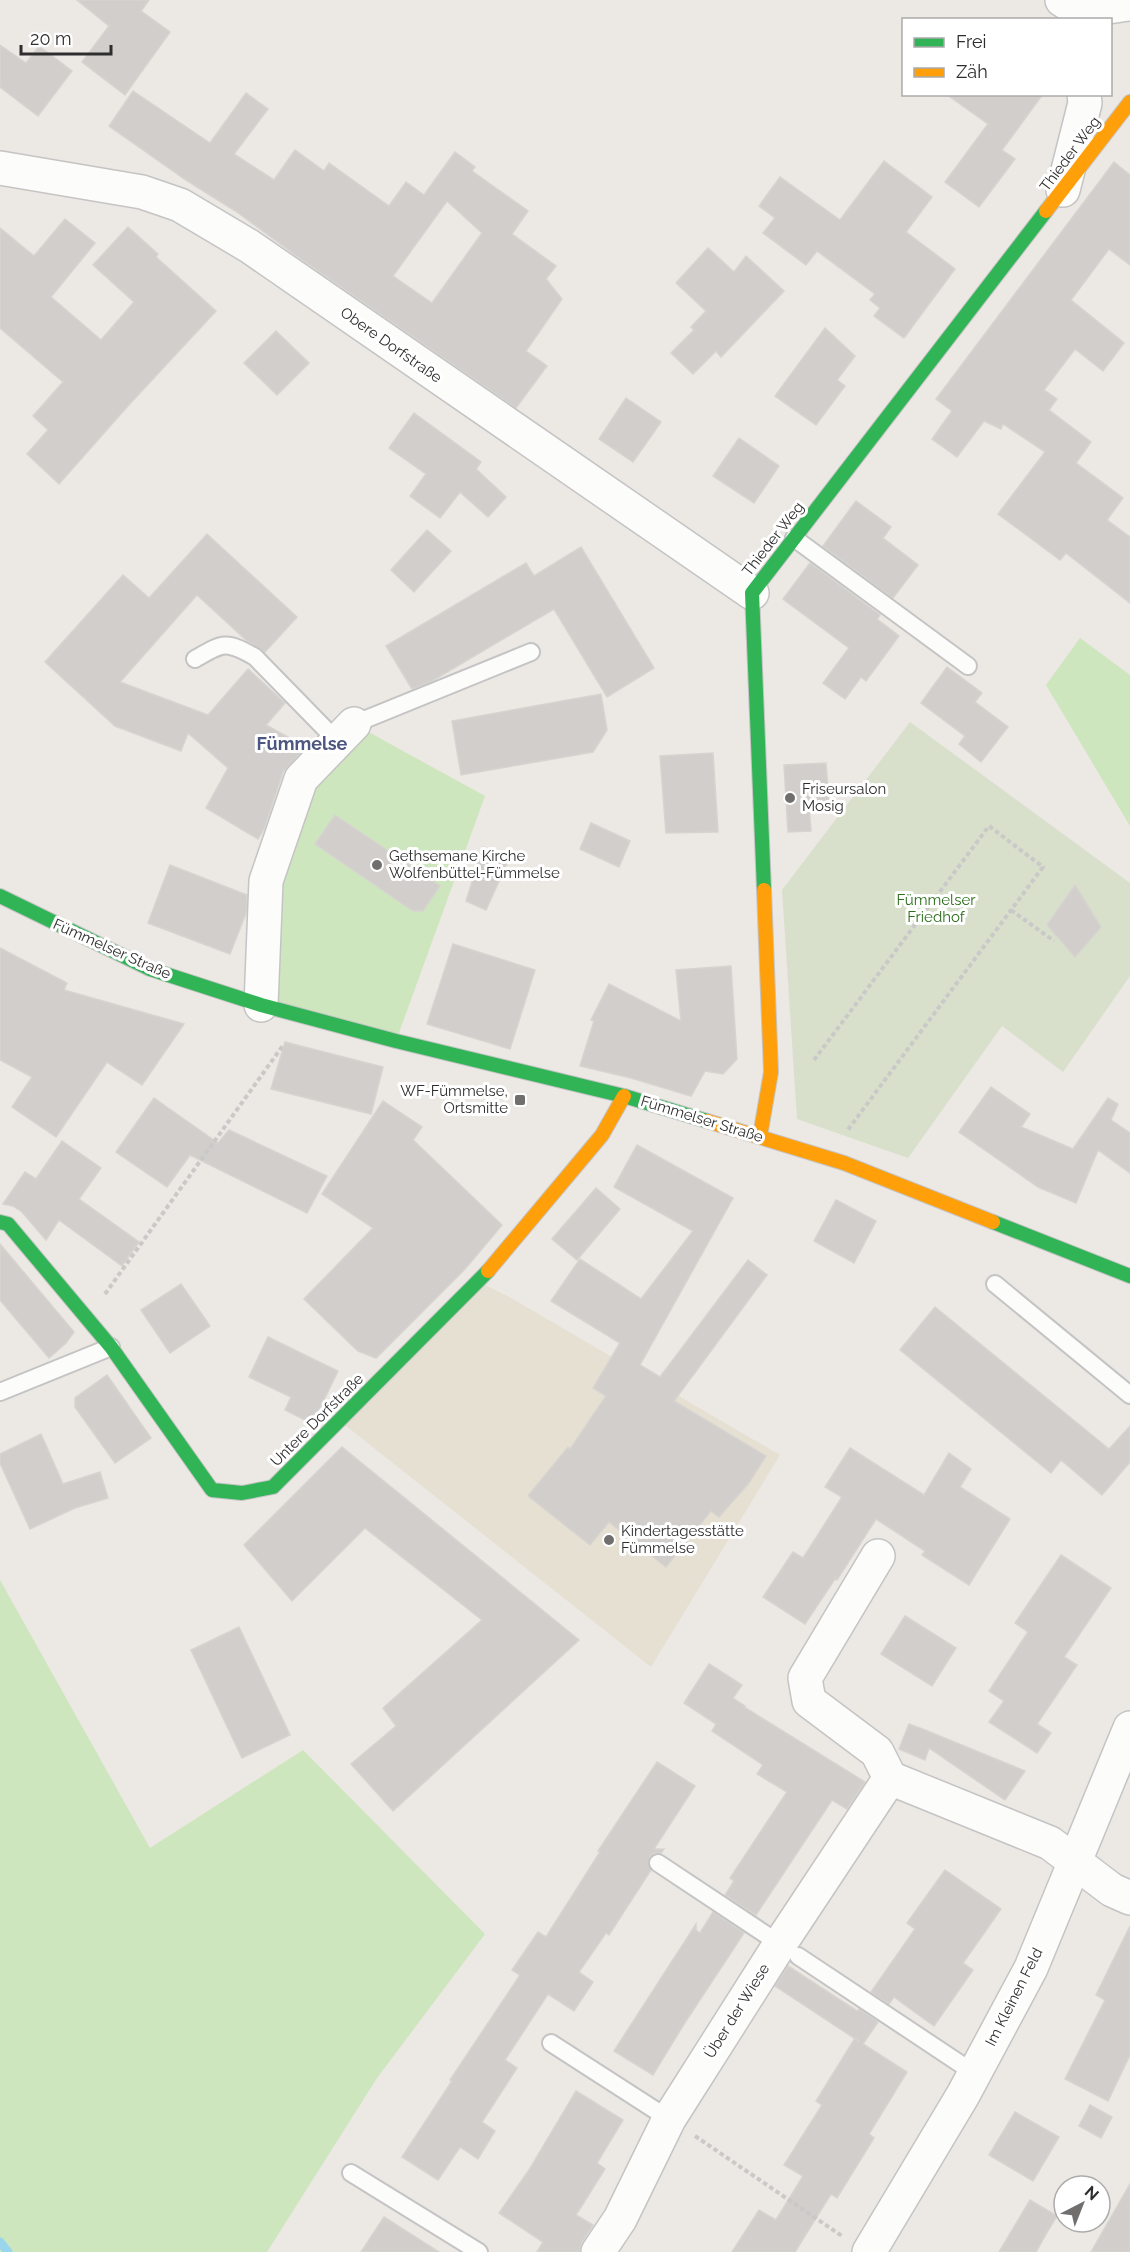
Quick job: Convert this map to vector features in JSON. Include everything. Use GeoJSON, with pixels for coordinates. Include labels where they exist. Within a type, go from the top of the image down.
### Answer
{"type":"FeatureCollection","features":[{"type":"Feature","properties":{"kind":"street"},"geometry":{"type":"LineString","coordinates":[[1066,8],[1130,4]]}},
{"type":"Feature","properties":{"kind":"street"},"geometry":{"type":"LineString","coordinates":[[1063,190],[1085,104],[1084,96]]}},
{"type":"Feature","properties":{"kind":"street","name":"Thieder Weg"},"geometry":{"type":"LineString","coordinates":[[760,1136],[771,1072],[752,593],[1130,102]]}},
{"type":"Feature","properties":{"kind":"street","name":"Obere Dorfstraße"},"geometry":{"type":"LineString","coordinates":[[0,168],[142,192],[180,205],[249,246],[752,593]]}},
{"type":"Feature","properties":{"kind":"street"},"geometry":{"type":"LineString","coordinates":[[261,1005],[266,881],[301,779],[346,732]]}},
{"type":"Feature","properties":{"kind":"street","name":"Fümmelser Straße"},"geometry":{"type":"LineString","coordinates":[[0,896],[150,969],[304,1017],[624,1096],[760,1136],[896,1182],[1130,1276]]}},
{"type":"Feature","properties":{"kind":"street","name":"Untere Dorfstraße"},"geometry":{"type":"LineString","coordinates":[[0,1222],[8,1224],[111,1347],[212,1490],[242,1493],[273,1487],[479,1282],[602,1135],[624,1096]]}},
{"type":"Feature","properties":{"kind":"street"},"geometry":{"type":"LineString","coordinates":[[878,1556],[805,1678],[809,1701],[877,1752],[890,1778],[1050,1843],[1112,1890],[1130,1898]]}},
{"type":"Feature","properties":{"kind":"street","name":"Im Kleinen Feld"},"geometry":{"type":"LineString","coordinates":[[857,2245],[974,2073],[1031,1968],[1130,1728]]}},
{"type":"Feature","properties":{"kind":"street","name":"Über der Wiese"},"geometry":{"type":"LineString","coordinates":[[598,2252],[620,2219],[669,2119],[789,1950],[890,1778]]}},
{"type":"Feature","properties":{"kind":"lane"},"geometry":{"type":"LineString","coordinates":[[794,538],[968,666]]}},
{"type":"Feature","properties":{"kind":"lane"},"geometry":{"type":"LineString","coordinates":[[195,659],[221,645],[238,647],[255,657],[346,732],[531,652]]}},
{"type":"Feature","properties":{"kind":"lane"},"geometry":{"type":"LineString","coordinates":[[994,1284],[1130,1395]]}},
{"type":"Feature","properties":{"kind":"lane"},"geometry":{"type":"LineString","coordinates":[[0,1392],[111,1347]]}},
{"type":"Feature","properties":{"kind":"lane"},"geometry":{"type":"LineString","coordinates":[[658,1863],[974,2073]]}},
{"type":"Feature","properties":{"kind":"lane"},"geometry":{"type":"LineString","coordinates":[[551,2043],[669,2119]]}},
{"type":"Feature","properties":{"kind":"lane"},"geometry":{"type":"LineString","coordinates":[[351,2173],[479,2252]]}},
{"type":"Feature","properties":{"kind":"path"},"geometry":{"type":"LineString","coordinates":[[814,1060],[989,826],[1043,867],[827,1158]]}},
{"type":"Feature","properties":{"kind":"path"},"geometry":{"type":"LineString","coordinates":[[1011,910],[1054,941]]}},
{"type":"Feature","properties":{"kind":"path"},"geometry":{"type":"LineString","coordinates":[[88,1319],[304,1017]]}},
{"type":"Feature","properties":{"kind":"path"},"geometry":{"type":"LineString","coordinates":[[669,2119],[857,2245]]}},
{"type":"Feature","properties":{"kind":"shaded area","name":"Kindertagesstätte Fümmelse"},"geometry":{"type":"Polygon","coordinates":[[[479,1282],[511,1298],[780,1455],[651,1667],[341,1422],[479,1282]]]}},
{"type":"Feature","properties":{"kind":"green space"},"geometry":{"type":"Polygon","coordinates":[[[1080,638],[1130,675],[1130,826],[1046,685],[1080,638]]]}},
{"type":"Feature","properties":{"kind":"green space","name":"Fümmelser Friedhof"},"geometry":{"type":"Polygon","coordinates":[[[910,722],[1130,883],[1130,976],[1063,1072],[1002,1026],[908,1158],[797,1119],[782,890],[910,722]]]}},
{"type":"Feature","properties":{"kind":"green space"},"geometry":{"type":"Polygon","coordinates":[[[354,724],[485,796],[396,1041],[261,1005],[266,881],[301,779],[354,724]]]}},
{"type":"Feature","properties":{"kind":"green space"},"geometry":{"type":"Polygon","coordinates":[[[0,1580],[150,1848],[303,1750],[485,1934],[377,2078],[267,2252],[0,2252],[0,1580]]]}},
{"type":"Feature","properties":{"kind":"building"},"geometry":{"type":"Polygon","coordinates":[[[77,0],[149,0],[141,11],[170,32],[125,95],[82,62],[109,26],[77,0]]]}},
{"type":"Feature","properties":{"kind":"building"},"geometry":{"type":"Polygon","coordinates":[[[0,45],[26,63],[39,46],[72,71],[38,116],[0,87],[0,45]]]}},
{"type":"Feature","properties":{"kind":"building"},"geometry":{"type":"Polygon","coordinates":[[[133,91],[210,143],[246,93],[268,109],[234,154],[274,180],[295,150],[324,171],[329,163],[389,206],[406,182],[424,195],[455,152],[475,167],[472,171],[528,211],[512,234],[556,266],[546,279],[562,299],[526,351],[547,366],[516,408],[237,212],[186,180],[109,126],[133,91]],[[447,201],[393,276],[432,303],[482,233],[447,201]]]}},
{"type":"Feature","properties":{"kind":"building"},"geometry":{"type":"Polygon","coordinates":[[[949,96],[1042,96],[1002,150],[1015,159],[979,207],[945,182],[988,124],[949,96]]]}},
{"type":"Feature","properties":{"kind":"building"},"geometry":{"type":"Polygon","coordinates":[[[884,161],[932,197],[906,232],[955,269],[904,338],[874,316],[880,308],[870,300],[875,294],[817,251],[806,265],[763,233],[775,218],[759,206],[780,177],[840,220],[884,161]]]}},
{"type":"Feature","properties":{"kind":"building"},"geometry":{"type":"Polygon","coordinates":[[[1114,162],[1130,175],[1130,265],[1109,249],[1071,300],[1124,343],[1103,371],[1075,349],[1044,390],[1057,399],[1049,410],[1091,442],[1076,463],[1123,498],[1107,520],[1130,537],[1130,603],[1066,553],[1060,560],[998,514],[1045,452],[1003,424],[1001,429],[984,421],[957,457],[932,439],[952,411],[936,399],[1114,162]]]}},
{"type":"Feature","properties":{"kind":"building"},"geometry":{"type":"Polygon","coordinates":[[[65,219],[95,243],[51,297],[101,340],[134,302],[93,265],[128,227],[158,254],[156,257],[216,311],[59,484],[27,454],[48,430],[33,416],[63,382],[0,328],[0,228],[34,256],[65,219]]]}},
{"type":"Feature","properties":{"kind":"building"},"geometry":{"type":"Polygon","coordinates":[[[708,248],[734,272],[746,256],[784,291],[721,357],[716,351],[693,374],[671,353],[694,330],[691,327],[706,311],[676,283],[708,248]]]}},
{"type":"Feature","properties":{"kind":"building"},"geometry":{"type":"Polygon","coordinates":[[[825,328],[855,356],[837,380],[845,386],[816,425],[775,396],[825,328]]]}},
{"type":"Feature","properties":{"kind":"building"},"geometry":{"type":"Polygon","coordinates":[[[276,331],[309,363],[277,395],[244,363],[276,331]]]}},
{"type":"Feature","properties":{"kind":"building"},"geometry":{"type":"Polygon","coordinates":[[[626,398],[661,422],[633,462],[599,439],[626,398]]]}},
{"type":"Feature","properties":{"kind":"building"},"geometry":{"type":"Polygon","coordinates":[[[414,413],[481,462],[476,469],[506,497],[488,517],[460,492],[440,518],[410,496],[426,474],[389,448],[414,413]]]}},
{"type":"Feature","properties":{"kind":"building"},"geometry":{"type":"Polygon","coordinates":[[[739,438],[779,466],[754,503],[713,476],[739,438]]]}},
{"type":"Feature","properties":{"kind":"building"},"geometry":{"type":"Polygon","coordinates":[[[856,501],[891,527],[883,538],[918,565],[893,598],[823,546],[856,501]]]}},
{"type":"Feature","properties":{"kind":"building"},"geometry":{"type":"Polygon","coordinates":[[[427,530],[451,551],[414,592],[391,570],[427,530]]]}},
{"type":"Feature","properties":{"kind":"building"},"geometry":{"type":"Polygon","coordinates":[[[207,534],[297,617],[265,652],[247,641],[197,595],[120,682],[208,715],[248,669],[285,703],[266,725],[306,747],[283,772],[264,829],[258,839],[206,808],[228,768],[188,733],[181,751],[115,726],[45,662],[123,575],[149,598],[207,534]]]}},
{"type":"Feature","properties":{"kind":"building"},"geometry":{"type":"Polygon","coordinates":[[[581,547],[654,668],[607,697],[554,609],[432,681],[412,689],[386,646],[526,563],[534,576],[581,547]]]}},
{"type":"Feature","properties":{"kind":"building"},"geometry":{"type":"Polygon","coordinates":[[[810,563],[880,615],[877,619],[899,636],[866,681],[861,677],[845,699],[823,683],[849,648],[783,599],[810,563]]]}},
{"type":"Feature","properties":{"kind":"building"},"geometry":{"type":"Polygon","coordinates":[[[947,667],[982,693],[975,702],[1008,727],[981,762],[959,744],[965,736],[921,703],[947,667]]]}},
{"type":"Feature","properties":{"kind":"building"},"geometry":{"type":"Polygon","coordinates":[[[601,694],[607,730],[593,752],[461,775],[452,721],[601,694]]]}},
{"type":"Feature","properties":{"kind":"building"},"geometry":{"type":"Polygon","coordinates":[[[713,753],[718,832],[666,833],[660,756],[713,753]]]}},
{"type":"Feature","properties":{"kind":"building"},"geometry":{"type":"Polygon","coordinates":[[[826,763],[829,804],[809,805],[811,831],[788,832],[784,765],[826,763]]]}},
{"type":"Feature","properties":{"kind":"building","name":"Gethsemane Kirche Wolfenbüttel-Fümmelse"},"geometry":{"type":"Polygon","coordinates":[[[335,815],[440,886],[423,911],[413,911],[315,844],[335,815]]]}},
{"type":"Feature","properties":{"kind":"building"},"geometry":{"type":"Polygon","coordinates":[[[591,823],[630,841],[619,867],[580,849],[591,823]]]}},
{"type":"Feature","properties":{"kind":"building"},"geometry":{"type":"Polygon","coordinates":[[[483,847],[509,859],[486,910],[466,901],[483,847]]]}},
{"type":"Feature","properties":{"kind":"building"},"geometry":{"type":"Polygon","coordinates":[[[170,865],[247,895],[246,913],[230,954],[148,923],[170,865]]]}},
{"type":"Feature","properties":{"kind":"building"},"geometry":{"type":"Polygon","coordinates":[[[1075,885],[1101,927],[1075,957],[1047,925],[1075,885]]]}},
{"type":"Feature","properties":{"kind":"building"},"geometry":{"type":"Polygon","coordinates":[[[453,944],[535,970],[510,1049],[427,1024],[453,944]]]}},
{"type":"Feature","properties":{"kind":"building"},"geometry":{"type":"Polygon","coordinates":[[[0,948],[67,983],[64,990],[184,1024],[142,1085],[107,1062],[56,1137],[12,1107],[32,1077],[0,1060],[0,948]]]}},
{"type":"Feature","properties":{"kind":"building"},"geometry":{"type":"Polygon","coordinates":[[[731,966],[737,1059],[723,1074],[705,1071],[691,1096],[580,1066],[594,1021],[591,1020],[609,984],[681,1021],[676,970],[731,966]]]}},
{"type":"Feature","properties":{"kind":"building"},"geometry":{"type":"Polygon","coordinates":[[[285,1042],[383,1067],[371,1114],[271,1089],[285,1042]]]}},
{"type":"Feature","properties":{"kind":"building"},"geometry":{"type":"Polygon","coordinates":[[[991,1087],[1030,1114],[1021,1127],[1073,1149],[1108,1098],[1118,1104],[1111,1120],[1130,1133],[1130,1173],[1098,1150],[1076,1203],[1038,1187],[959,1132],[991,1087]]]}},
{"type":"Feature","properties":{"kind":"building"},"geometry":{"type":"Polygon","coordinates":[[[154,1098],[218,1143],[229,1130],[327,1176],[307,1213],[190,1155],[167,1187],[116,1152],[154,1098]]]}},
{"type":"Feature","properties":{"kind":"building"},"geometry":{"type":"Polygon","coordinates":[[[383,1101],[422,1127],[413,1140],[502,1225],[465,1269],[376,1358],[358,1351],[304,1299],[373,1228],[322,1194],[383,1101]]]}},
{"type":"Feature","properties":{"kind":"building"},"geometry":{"type":"Polygon","coordinates":[[[62,1141],[101,1168],[79,1199],[139,1242],[122,1266],[59,1220],[46,1240],[22,1212],[13,1206],[3,1204],[25,1172],[36,1179],[62,1141]]]}},
{"type":"Feature","properties":{"kind":"building"},"geometry":{"type":"Polygon","coordinates":[[[637,1145],[733,1198],[640,1365],[660,1377],[748,1260],[767,1275],[674,1401],[766,1456],[749,1483],[719,1517],[711,1511],[666,1567],[609,1522],[590,1545],[528,1496],[568,1447],[570,1449],[606,1396],[593,1388],[620,1343],[551,1301],[580,1259],[641,1299],[693,1231],[614,1187],[637,1145]]]}},
{"type":"Feature","properties":{"kind":"building"},"geometry":{"type":"Polygon","coordinates":[[[596,1188],[620,1209],[577,1260],[552,1239],[596,1188]]]}},
{"type":"Feature","properties":{"kind":"building"},"geometry":{"type":"Polygon","coordinates":[[[836,1200],[876,1221],[854,1263],[814,1241],[836,1200]]]}},
{"type":"Feature","properties":{"kind":"building"},"geometry":{"type":"Polygon","coordinates":[[[0,1244],[74,1332],[66,1343],[49,1358],[0,1300],[0,1244]]]}},
{"type":"Feature","properties":{"kind":"building"},"geometry":{"type":"Polygon","coordinates":[[[181,1284],[210,1326],[170,1353],[141,1310],[181,1284]]]}},
{"type":"Feature","properties":{"kind":"building"},"geometry":{"type":"Polygon","coordinates":[[[935,1307],[1109,1449],[1130,1426],[1130,1462],[1102,1495],[1061,1460],[1051,1473],[900,1350],[935,1307]]]}},
{"type":"Feature","properties":{"kind":"building"},"geometry":{"type":"Polygon","coordinates":[[[268,1337],[338,1371],[311,1423],[285,1410],[291,1397],[249,1377],[268,1337]]]}},
{"type":"Feature","properties":{"kind":"building"},"geometry":{"type":"Polygon","coordinates":[[[107,1375],[151,1438],[115,1463],[75,1407],[75,1398],[107,1375]]]}},
{"type":"Feature","properties":{"kind":"building"},"geometry":{"type":"Polygon","coordinates":[[[41,1434],[63,1484],[100,1472],[108,1498],[75,1508],[30,1529],[0,1463],[0,1454],[41,1434]]]}},
{"type":"Feature","properties":{"kind":"building"},"geometry":{"type":"Polygon","coordinates":[[[342,1447],[579,1640],[393,1811],[351,1764],[396,1726],[383,1708],[482,1620],[365,1528],[292,1601],[244,1545],[342,1447]]]}},
{"type":"Feature","properties":{"kind":"building"},"geometry":{"type":"Polygon","coordinates":[[[850,1448],[924,1495],[949,1453],[971,1469],[960,1487],[1010,1519],[969,1585],[922,1555],[925,1551],[876,1519],[837,1580],[835,1579],[805,1624],[763,1597],[793,1552],[803,1558],[842,1497],[825,1487],[850,1448]]]}},
{"type":"Feature","properties":{"kind":"building"},"geometry":{"type":"Polygon","coordinates":[[[1061,1555],[1111,1588],[1064,1657],[1077,1665],[1037,1724],[1051,1733],[1037,1753],[989,1722],[1004,1701],[989,1691],[1028,1632],[1015,1623],[1061,1555]]]}},
{"type":"Feature","properties":{"kind":"building"},"geometry":{"type":"Polygon","coordinates":[[[905,1616],[956,1648],[932,1686],[881,1654],[905,1616]]]}},
{"type":"Feature","properties":{"kind":"building"},"geometry":{"type":"Polygon","coordinates":[[[239,1627],[290,1735],[242,1758],[191,1650],[239,1627]]]}},
{"type":"Feature","properties":{"kind":"building"},"geometry":{"type":"Polygon","coordinates":[[[709,1664],[742,1685],[733,1698],[744,1707],[865,1782],[847,1809],[832,1800],[756,1915],[725,1895],[734,1881],[730,1878],[787,1792],[757,1774],[763,1765],[712,1731],[716,1724],[684,1703],[709,1664]]]}},
{"type":"Feature","properties":{"kind":"building"},"geometry":{"type":"Polygon","coordinates":[[[909,1724],[1025,1771],[1005,1800],[929,1748],[925,1760],[899,1749],[909,1724]]]}},
{"type":"Feature","properties":{"kind":"building"},"geometry":{"type":"Polygon","coordinates":[[[657,1762],[695,1786],[654,1849],[664,1849],[661,1853],[654,1853],[650,1857],[648,1863],[651,1870],[609,1935],[606,1933],[579,1972],[593,1982],[574,2011],[548,1994],[505,2060],[517,2068],[482,2122],[495,2131],[478,2159],[460,2147],[438,2180],[402,2157],[520,1975],[512,1970],[538,1932],[546,1937],[600,1852],[598,1851],[657,1762]]]}},
{"type":"Feature","properties":{"kind":"building"},"geometry":{"type":"Polygon","coordinates":[[[945,1870],[1001,1909],[963,1963],[973,1970],[934,2026],[894,1997],[889,2004],[871,1992],[915,1929],[907,1923],[945,1870]]]}},
{"type":"Feature","properties":{"kind":"building"},"geometry":{"type":"Polygon","coordinates":[[[713,1912],[744,1933],[653,2075],[614,2051],[696,1924],[696,1930],[700,1933],[713,1912]]]}},
{"type":"Feature","properties":{"kind":"building"},"geometry":{"type":"Polygon","coordinates":[[[1130,1926],[1130,2055],[1108,2101],[1065,2079],[1105,2000],[1096,1995],[1130,1926]]]}},
{"type":"Feature","properties":{"kind":"building"},"geometry":{"type":"Polygon","coordinates":[[[788,1966],[878,2022],[863,2044],[907,2072],[869,2134],[874,2138],[837,2198],[831,2194],[795,2252],[732,2252],[759,2210],[776,2220],[803,2176],[784,2165],[822,2105],[816,2101],[855,2039],[775,1986],[788,1966]]]}},
{"type":"Feature","properties":{"kind":"building"},"geometry":{"type":"Polygon","coordinates":[[[576,2091],[623,2120],[597,2163],[605,2169],[576,2215],[593,2225],[582,2242],[579,2252],[537,2252],[543,2242],[499,2213],[529,2170],[576,2091]]]}},
{"type":"Feature","properties":{"kind":"building"},"geometry":{"type":"Polygon","coordinates":[[[1090,2105],[1112,2117],[1101,2138],[1079,2126],[1090,2105]]]}},
{"type":"Feature","properties":{"kind":"building"},"geometry":{"type":"Polygon","coordinates":[[[1015,2112],[1059,2137],[1033,2181],[989,2155],[1015,2112]]]}},
{"type":"Feature","properties":{"kind":"building"},"geometry":{"type":"Polygon","coordinates":[[[1130,2184],[1130,2252],[1091,2252],[1101,2234],[1112,2234],[1112,2215],[1130,2184]]]}},
{"type":"Feature","properties":{"kind":"building"},"geometry":{"type":"Polygon","coordinates":[[[1030,2200],[1052,2213],[1052,2225],[1036,2252],[999,2252],[1030,2200]]]}},
{"type":"Feature","properties":{"kind":"building"},"geometry":{"type":"Polygon","coordinates":[[[384,2217],[439,2252],[361,2252],[384,2217]]]}},
{"type":"Feature","properties":{"kind":"waterway"},"geometry":{"type":"LineString","coordinates":[[0,2242],[8,2252]]}},
{"type":"Feature","properties":{"kind":"traffic: fast"},"geometry":{"type":"LineString","coordinates":[[764,890],[752,593],[1046,211]]}},
{"type":"Feature","properties":{"kind":"traffic: fast"},"geometry":{"type":"LineString","coordinates":[[0,896],[150,969],[261,1005],[396,1041],[624,1096],[707,1121]]}},
{"type":"Feature","properties":{"kind":"traffic: fast"},"geometry":{"type":"LineString","coordinates":[[0,1222],[8,1224],[111,1347],[212,1490],[242,1493],[273,1487],[488,1271]]}},
{"type":"Feature","properties":{"kind":"traffic: fast"},"geometry":{"type":"LineString","coordinates":[[993,1222],[1130,1276]]}},
{"type":"Feature","properties":{"kind":"traffic: slow"},"geometry":{"type":"LineString","coordinates":[[1046,211],[1130,102]]}},
{"type":"Feature","properties":{"kind":"traffic: slow"},"geometry":{"type":"LineString","coordinates":[[760,1136],[771,1072],[764,890]]}},
{"type":"Feature","properties":{"kind":"traffic: slow"},"geometry":{"type":"LineString","coordinates":[[488,1271],[602,1135],[624,1096]]}},
{"type":"Feature","properties":{"kind":"traffic: slow"},"geometry":{"type":"LineString","coordinates":[[707,1121],[844,1163],[993,1222]]}},
{"type":"Feature","properties":{"kind":"place","name":"Friseursalon Mosig"},"geometry":{"type":"Point","coordinates":[790,798]}},
{"type":"Feature","properties":{"kind":"place","name":"Gethsemane Kirche Wolfenbüttel-Fümmelse"},"geometry":{"type":"Point","coordinates":[377,865]}},
{"type":"Feature","properties":{"kind":"place","name":"WF-Fümmelse, Ortsmitte"},"geometry":{"type":"Point","coordinates":[520,1100]}},
{"type":"Feature","properties":{"kind":"place","name":"Kindertagesstätte Fümmelse"},"geometry":{"type":"Point","coordinates":[609,1540]}},
{"type":"Feature","properties":{"kind":"district","name":"Fümmelse"},"geometry":{"type":"Point","coordinates":[302,743]}}]}
